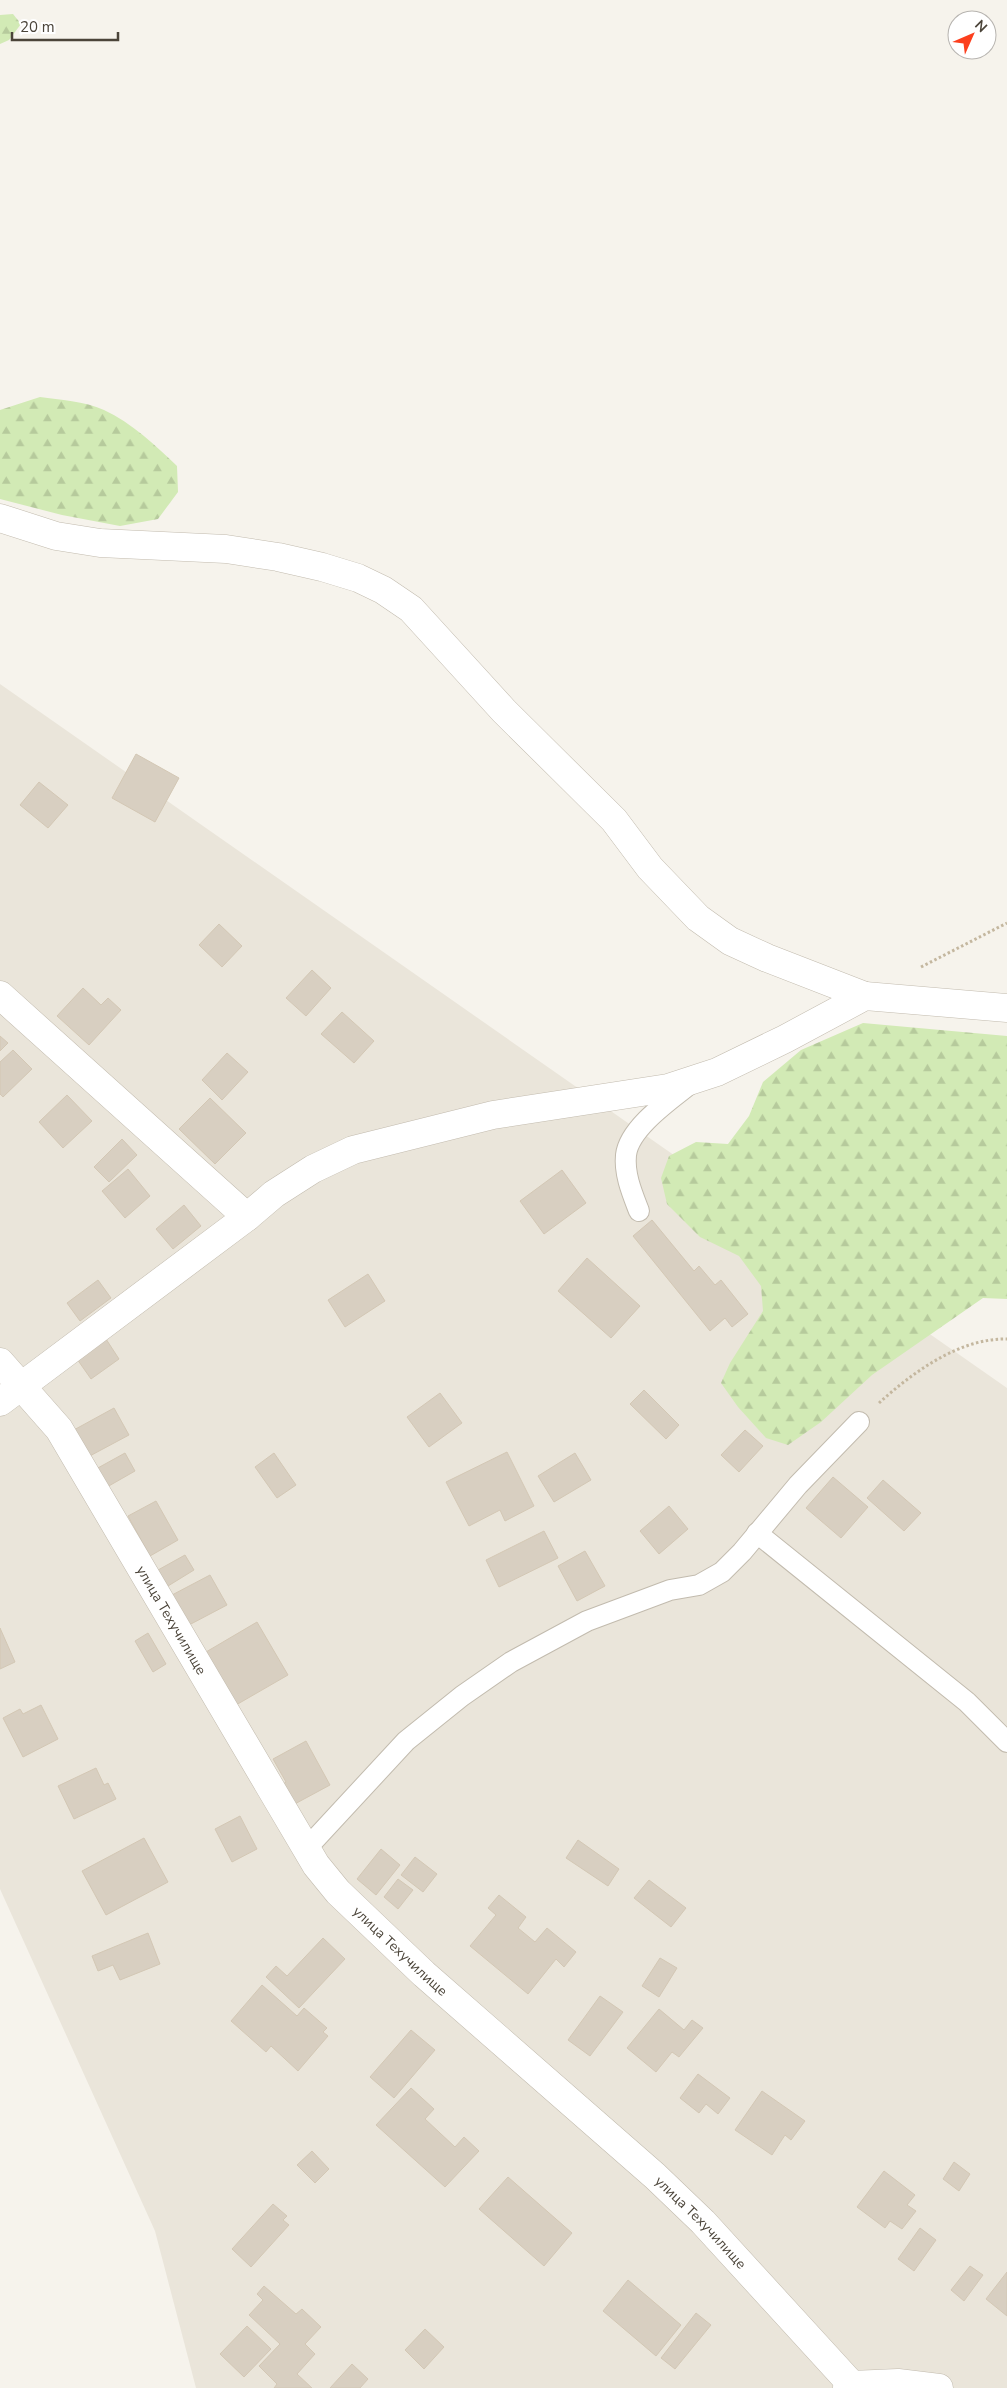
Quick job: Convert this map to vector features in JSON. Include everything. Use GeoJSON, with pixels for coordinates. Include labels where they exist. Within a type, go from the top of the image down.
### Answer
{"type":"FeatureCollection","features":[{"type":"Feature","properties":{"kind":"street"},"geometry":{"type":"LineString","coordinates":[[0,518],[56,536],[100,543],[226,549],[278,557],[331,570],[383,590],[411,609],[504,711],[614,820],[650,868],[698,918],[730,940],[767,958],[865,996],[1007,1008]]}},
{"type":"Feature","properties":{"kind":"street"},"geometry":{"type":"LineString","coordinates":[[0,995],[247,1217]]}},
{"type":"Feature","properties":{"kind":"street"},"geometry":{"type":"LineString","coordinates":[[11,1394],[247,1217],[274,1194],[353,1150],[493,1115],[668,1088],[717,1072],[785,1039],[865,996]]}},
{"type":"Feature","properties":{"kind":"street","name":"улица Техучилище"},"geometry":{"type":"LineString","coordinates":[[0,1362],[11,1394],[59,1429],[306,1849],[316,1865],[338,1892],[393,1944],[655,2176],[703,2222],[849,2387],[898,2383],[939,2388]]}},
{"type":"Feature","properties":{"kind":"lane"},"geometry":{"type":"LineString","coordinates":[[639,1211],[627,1170],[626,1155],[630,1142],[661,1107],[697,1078]]}},
{"type":"Feature","properties":{"kind":"lane"},"geometry":{"type":"LineString","coordinates":[[306,1849],[406,1741],[462,1696],[511,1662],[587,1621],[670,1590],[699,1585],[722,1572],[798,1484],[859,1422]]}},
{"type":"Feature","properties":{"kind":"lane"},"geometry":{"type":"LineString","coordinates":[[757,1533],[967,1702],[1007,1742]]}},
{"type":"Feature","properties":{"kind":"path"},"geometry":{"type":"LineString","coordinates":[[918,968],[1007,923]]}},
{"type":"Feature","properties":{"kind":"path"},"geometry":{"type":"LineString","coordinates":[[859,1422],[899,1385],[932,1361],[973,1345],[1007,1339]]}},
{"type":"Feature","properties":{"kind":"shaded area"},"geometry":{"type":"Polygon","coordinates":[[[0,684],[1007,1388],[1007,2388],[196,2388],[155,2231],[0,1889],[0,684]]]}},
{"type":"Feature","properties":{"kind":"green space"},"geometry":{"type":"Polygon","coordinates":[[[13,14],[21,24],[9,40],[0,44],[0,15],[13,14]]]}},
{"type":"Feature","properties":{"kind":"green space"},"geometry":{"type":"Polygon","coordinates":[[[40,397],[80,403],[96,407],[114,415],[152,442],[177,466],[178,492],[158,519],[120,526],[62,515],[0,499],[0,410],[40,397]]]}},
{"type":"Feature","properties":{"kind":"green space"},"geometry":{"type":"Polygon","coordinates":[[[863,1023],[1007,1036],[1007,1299],[983,1298],[872,1375],[821,1422],[788,1445],[766,1438],[738,1407],[721,1383],[730,1363],[763,1311],[761,1286],[739,1256],[700,1237],[667,1204],[661,1178],[669,1156],[696,1142],[728,1144],[749,1116],[763,1082],[801,1050],[863,1023]]]}},
{"type":"Feature","properties":{"kind":"building"},"geometry":{"type":"Polygon","coordinates":[[[136,754],[179,778],[155,822],[112,798],[136,754]]]}},
{"type":"Feature","properties":{"kind":"building"},"geometry":{"type":"Polygon","coordinates":[[[39,782],[68,805],[48,828],[20,805],[39,782]]]}},
{"type":"Feature","properties":{"kind":"building"},"geometry":{"type":"Polygon","coordinates":[[[219,924],[242,946],[222,967],[199,945],[219,924]]]}},
{"type":"Feature","properties":{"kind":"building"},"geometry":{"type":"Polygon","coordinates":[[[312,970],[331,988],[306,1016],[286,998],[312,970]]]}},
{"type":"Feature","properties":{"kind":"building"},"geometry":{"type":"Polygon","coordinates":[[[83,988],[101,1005],[108,998],[121,1010],[89,1045],[57,1016],[83,988]]]}},
{"type":"Feature","properties":{"kind":"building"},"geometry":{"type":"Polygon","coordinates":[[[342,1012],[374,1041],[354,1063],[321,1034],[342,1012]]]}},
{"type":"Feature","properties":{"kind":"building"},"geometry":{"type":"Polygon","coordinates":[[[0,1036],[8,1043],[0,1051],[0,1036]]]}},
{"type":"Feature","properties":{"kind":"building"},"geometry":{"type":"Polygon","coordinates":[[[13,1050],[32,1069],[3,1097],[0,1094],[0,1062],[13,1050]]]}},
{"type":"Feature","properties":{"kind":"building"},"geometry":{"type":"Polygon","coordinates":[[[227,1053],[248,1072],[222,1100],[202,1080],[227,1053]]]}},
{"type":"Feature","properties":{"kind":"building"},"geometry":{"type":"Polygon","coordinates":[[[67,1095],[92,1121],[63,1148],[39,1122],[67,1095]]]}},
{"type":"Feature","properties":{"kind":"building"},"geometry":{"type":"Polygon","coordinates":[[[210,1098],[246,1133],[215,1164],[179,1129],[210,1098]]]}},
{"type":"Feature","properties":{"kind":"building"},"geometry":{"type":"Polygon","coordinates":[[[122,1139],[137,1155],[109,1182],[94,1167],[122,1139]]]}},
{"type":"Feature","properties":{"kind":"building"},"geometry":{"type":"Polygon","coordinates":[[[128,1169],[150,1196],[125,1218],[102,1191],[128,1169]]]}},
{"type":"Feature","properties":{"kind":"building"},"geometry":{"type":"Polygon","coordinates":[[[562,1170],[586,1203],[544,1234],[520,1201],[562,1170]]]}},
{"type":"Feature","properties":{"kind":"building"},"geometry":{"type":"Polygon","coordinates":[[[184,1205],[201,1226],[173,1249],[156,1229],[184,1205]]]}},
{"type":"Feature","properties":{"kind":"building"},"geometry":{"type":"Polygon","coordinates":[[[652,1220],[694,1271],[699,1266],[715,1285],[721,1280],[748,1314],[732,1327],[725,1318],[710,1331],[633,1236],[652,1220]]]}},
{"type":"Feature","properties":{"kind":"building"},"geometry":{"type":"Polygon","coordinates":[[[587,1258],[640,1306],[611,1338],[558,1291],[587,1258]]]}},
{"type":"Feature","properties":{"kind":"building"},"geometry":{"type":"Polygon","coordinates":[[[368,1274],[385,1301],[345,1327],[328,1300],[368,1274]]]}},
{"type":"Feature","properties":{"kind":"building"},"geometry":{"type":"Polygon","coordinates":[[[98,1280],[111,1298],[80,1321],[67,1303],[98,1280]]]}},
{"type":"Feature","properties":{"kind":"building"},"geometry":{"type":"Polygon","coordinates":[[[106,1339],[119,1359],[91,1379],[77,1359],[106,1339]]]}},
{"type":"Feature","properties":{"kind":"building"},"geometry":{"type":"Polygon","coordinates":[[[644,1390],[679,1425],[666,1439],[630,1404],[644,1390]]]}},
{"type":"Feature","properties":{"kind":"building"},"geometry":{"type":"Polygon","coordinates":[[[440,1393],[462,1423],[429,1447],[407,1417],[440,1393]]]}},
{"type":"Feature","properties":{"kind":"building"},"geometry":{"type":"Polygon","coordinates":[[[114,1408],[129,1435],[86,1458],[72,1431],[114,1408]]]}},
{"type":"Feature","properties":{"kind":"building"},"geometry":{"type":"Polygon","coordinates":[[[745,1430],[763,1446],[739,1472],[721,1455],[745,1430]]]}},
{"type":"Feature","properties":{"kind":"building"},"geometry":{"type":"Polygon","coordinates":[[[507,1452],[534,1506],[505,1521],[500,1510],[469,1526],[446,1482],[507,1452]]]}},
{"type":"Feature","properties":{"kind":"building"},"geometry":{"type":"Polygon","coordinates":[[[125,1453],[135,1471],[107,1487],[96,1469],[125,1453]]]}},
{"type":"Feature","properties":{"kind":"building"},"geometry":{"type":"Polygon","coordinates":[[[274,1453],[296,1485],[277,1498],[255,1467],[274,1453]]]}},
{"type":"Feature","properties":{"kind":"building"},"geometry":{"type":"Polygon","coordinates":[[[575,1453],[591,1480],[554,1502],[538,1476],[575,1453]]]}},
{"type":"Feature","properties":{"kind":"building"},"geometry":{"type":"Polygon","coordinates":[[[833,1477],[868,1507],[841,1538],[806,1508],[833,1477]]]}},
{"type":"Feature","properties":{"kind":"building"},"geometry":{"type":"Polygon","coordinates":[[[883,1480],[921,1513],[904,1531],[867,1498],[883,1480]]]}},
{"type":"Feature","properties":{"kind":"building"},"geometry":{"type":"Polygon","coordinates":[[[156,1501],[178,1540],[150,1556],[128,1516],[156,1501]]]}},
{"type":"Feature","properties":{"kind":"building"},"geometry":{"type":"Polygon","coordinates":[[[669,1506],[688,1529],[659,1554],[640,1531],[669,1506]]]}},
{"type":"Feature","properties":{"kind":"building"},"geometry":{"type":"Polygon","coordinates":[[[544,1531],[558,1558],[499,1587],[486,1560],[544,1531]]]}},
{"type":"Feature","properties":{"kind":"building"},"geometry":{"type":"Polygon","coordinates":[[[585,1551],[605,1586],[577,1601],[558,1566],[585,1551]]]}},
{"type":"Feature","properties":{"kind":"building"},"geometry":{"type":"Polygon","coordinates":[[[185,1555],[194,1570],[168,1586],[158,1570],[185,1555]]]}},
{"type":"Feature","properties":{"kind":"building"},"geometry":{"type":"Polygon","coordinates":[[[210,1575],[227,1605],[189,1625],[172,1595],[210,1575]]]}},
{"type":"Feature","properties":{"kind":"building"},"geometry":{"type":"Polygon","coordinates":[[[257,1622],[288,1675],[236,1705],[206,1652],[257,1622]]]}},
{"type":"Feature","properties":{"kind":"building"},"geometry":{"type":"Polygon","coordinates":[[[0,1628],[15,1662],[0,1669],[0,1628]]]}},
{"type":"Feature","properties":{"kind":"building"},"geometry":{"type":"Polygon","coordinates":[[[148,1633],[166,1664],[153,1672],[135,1641],[148,1633]]]}},
{"type":"Feature","properties":{"kind":"building"},"geometry":{"type":"Polygon","coordinates":[[[41,1705],[58,1739],[23,1757],[3,1718],[20,1709],[23,1714],[41,1705]]]}},
{"type":"Feature","properties":{"kind":"building"},"geometry":{"type":"Polygon","coordinates":[[[306,1741],[330,1785],[291,1806],[280,1786],[286,1782],[273,1759],[306,1741]]]}},
{"type":"Feature","properties":{"kind":"building"},"geometry":{"type":"Polygon","coordinates":[[[96,1768],[104,1785],[108,1783],[116,1799],[74,1819],[58,1786],[96,1768]]]}},
{"type":"Feature","properties":{"kind":"building"},"geometry":{"type":"Polygon","coordinates":[[[240,1816],[257,1849],[232,1862],[215,1829],[240,1816]]]}},
{"type":"Feature","properties":{"kind":"building"},"geometry":{"type":"Polygon","coordinates":[[[144,1838],[168,1882],[106,1915],[82,1871],[144,1838]]]}},
{"type":"Feature","properties":{"kind":"building"},"geometry":{"type":"Polygon","coordinates":[[[578,1840],[619,1869],[608,1886],[566,1858],[578,1840]]]}},
{"type":"Feature","properties":{"kind":"building"},"geometry":{"type":"Polygon","coordinates":[[[381,1849],[400,1865],[376,1895],[357,1879],[381,1849]]]}},
{"type":"Feature","properties":{"kind":"building"},"geometry":{"type":"Polygon","coordinates":[[[415,1857],[437,1874],[423,1892],[401,1875],[415,1857]]]}},
{"type":"Feature","properties":{"kind":"building"},"geometry":{"type":"Polygon","coordinates":[[[398,1879],[413,1890],[398,1909],[384,1897],[398,1879]]]}},
{"type":"Feature","properties":{"kind":"building"},"geometry":{"type":"Polygon","coordinates":[[[649,1880],[686,1908],[671,1927],[634,1898],[649,1880]]]}},
{"type":"Feature","properties":{"kind":"building"},"geometry":{"type":"Polygon","coordinates":[[[499,1895],[526,1917],[518,1928],[535,1942],[547,1928],[576,1952],[564,1967],[556,1959],[528,1994],[470,1946],[496,1915],[488,1908],[499,1895]]]}},
{"type":"Feature","properties":{"kind":"building"},"geometry":{"type":"Polygon","coordinates":[[[148,1933],[160,1964],[120,1980],[113,1965],[98,1971],[92,1956],[148,1933]]]}},
{"type":"Feature","properties":{"kind":"building"},"geometry":{"type":"Polygon","coordinates":[[[323,1938],[345,1959],[299,2008],[266,1977],[276,1966],[287,1976],[323,1938]]]}},
{"type":"Feature","properties":{"kind":"building"},"geometry":{"type":"Polygon","coordinates":[[[660,1958],[677,1968],[659,1997],[642,1986],[660,1958]]]}},
{"type":"Feature","properties":{"kind":"building"},"geometry":{"type":"Polygon","coordinates":[[[262,1985],[297,2016],[304,2008],[327,2028],[323,2032],[328,2036],[298,2071],[271,2046],[266,2052],[231,2021],[262,1985]]]}},
{"type":"Feature","properties":{"kind":"building"},"geometry":{"type":"Polygon","coordinates":[[[600,1996],[623,2012],[590,2056],[568,2040],[600,1996]]]}},
{"type":"Feature","properties":{"kind":"building"},"geometry":{"type":"Polygon","coordinates":[[[659,2009],[684,2030],[692,2020],[703,2028],[679,2057],[672,2052],[656,2072],[627,2048],[659,2009]]]}},
{"type":"Feature","properties":{"kind":"building"},"geometry":{"type":"Polygon","coordinates":[[[411,2030],[435,2050],[394,2098],[370,2077],[411,2030]]]}},
{"type":"Feature","properties":{"kind":"building"},"geometry":{"type":"Polygon","coordinates":[[[698,2074],[730,2098],[718,2114],[706,2104],[699,2113],[680,2098],[698,2074]]]}},
{"type":"Feature","properties":{"kind":"building"},"geometry":{"type":"Polygon","coordinates":[[[411,2088],[434,2109],[425,2119],[455,2147],[464,2137],[479,2151],[445,2187],[376,2125],[411,2088]]]}},
{"type":"Feature","properties":{"kind":"building"},"geometry":{"type":"Polygon","coordinates":[[[762,2091],[805,2121],[791,2140],[785,2135],[772,2155],[735,2130],[762,2091]]]}},
{"type":"Feature","properties":{"kind":"building"},"geometry":{"type":"Polygon","coordinates":[[[312,2151],[329,2169],[315,2183],[297,2165],[312,2151]]]}},
{"type":"Feature","properties":{"kind":"building"},"geometry":{"type":"Polygon","coordinates":[[[954,2162],[970,2174],[959,2191],[943,2179],[954,2162]]]}},
{"type":"Feature","properties":{"kind":"building"},"geometry":{"type":"Polygon","coordinates":[[[884,2171],[915,2195],[907,2205],[916,2211],[902,2229],[890,2221],[885,2228],[857,2207],[884,2171]]]}},
{"type":"Feature","properties":{"kind":"building"},"geometry":{"type":"Polygon","coordinates":[[[508,2177],[572,2233],[544,2266],[479,2209],[508,2177]]]}},
{"type":"Feature","properties":{"kind":"building"},"geometry":{"type":"Polygon","coordinates":[[[273,2204],[287,2216],[283,2220],[289,2225],[251,2267],[232,2249],[273,2204]]]}},
{"type":"Feature","properties":{"kind":"building"},"geometry":{"type":"Polygon","coordinates":[[[920,2228],[936,2240],[914,2271],[898,2259],[920,2228]]]}},
{"type":"Feature","properties":{"kind":"building"},"geometry":{"type":"Polygon","coordinates":[[[970,2266],[983,2275],[964,2301],[951,2290],[970,2266]]]}},
{"type":"Feature","properties":{"kind":"building"},"geometry":{"type":"Polygon","coordinates":[[[1007,2272],[1007,2316],[986,2299],[1007,2272]]]}},
{"type":"Feature","properties":{"kind":"building"},"geometry":{"type":"Polygon","coordinates":[[[628,2280],[681,2325],[656,2356],[603,2311],[628,2280]]]}},
{"type":"Feature","properties":{"kind":"building"},"geometry":{"type":"Polygon","coordinates":[[[264,2286],[296,2314],[302,2309],[321,2327],[305,2344],[315,2354],[297,2374],[312,2388],[274,2388],[277,2384],[259,2366],[280,2344],[249,2315],[263,2300],[257,2294],[264,2286]]]}},
{"type":"Feature","properties":{"kind":"building"},"geometry":{"type":"Polygon","coordinates":[[[696,2313],[711,2325],[675,2369],[661,2358],[696,2313]]]}},
{"type":"Feature","properties":{"kind":"building"},"geometry":{"type":"Polygon","coordinates":[[[247,2326],[271,2349],[244,2377],[220,2354],[247,2326]]]}},
{"type":"Feature","properties":{"kind":"building"},"geometry":{"type":"Polygon","coordinates":[[[425,2329],[444,2347],[424,2369],[405,2350],[425,2329]]]}},
{"type":"Feature","properties":{"kind":"building"},"geometry":{"type":"Polygon","coordinates":[[[352,2364],[368,2379],[360,2388],[330,2388],[352,2364]]]}}]}
